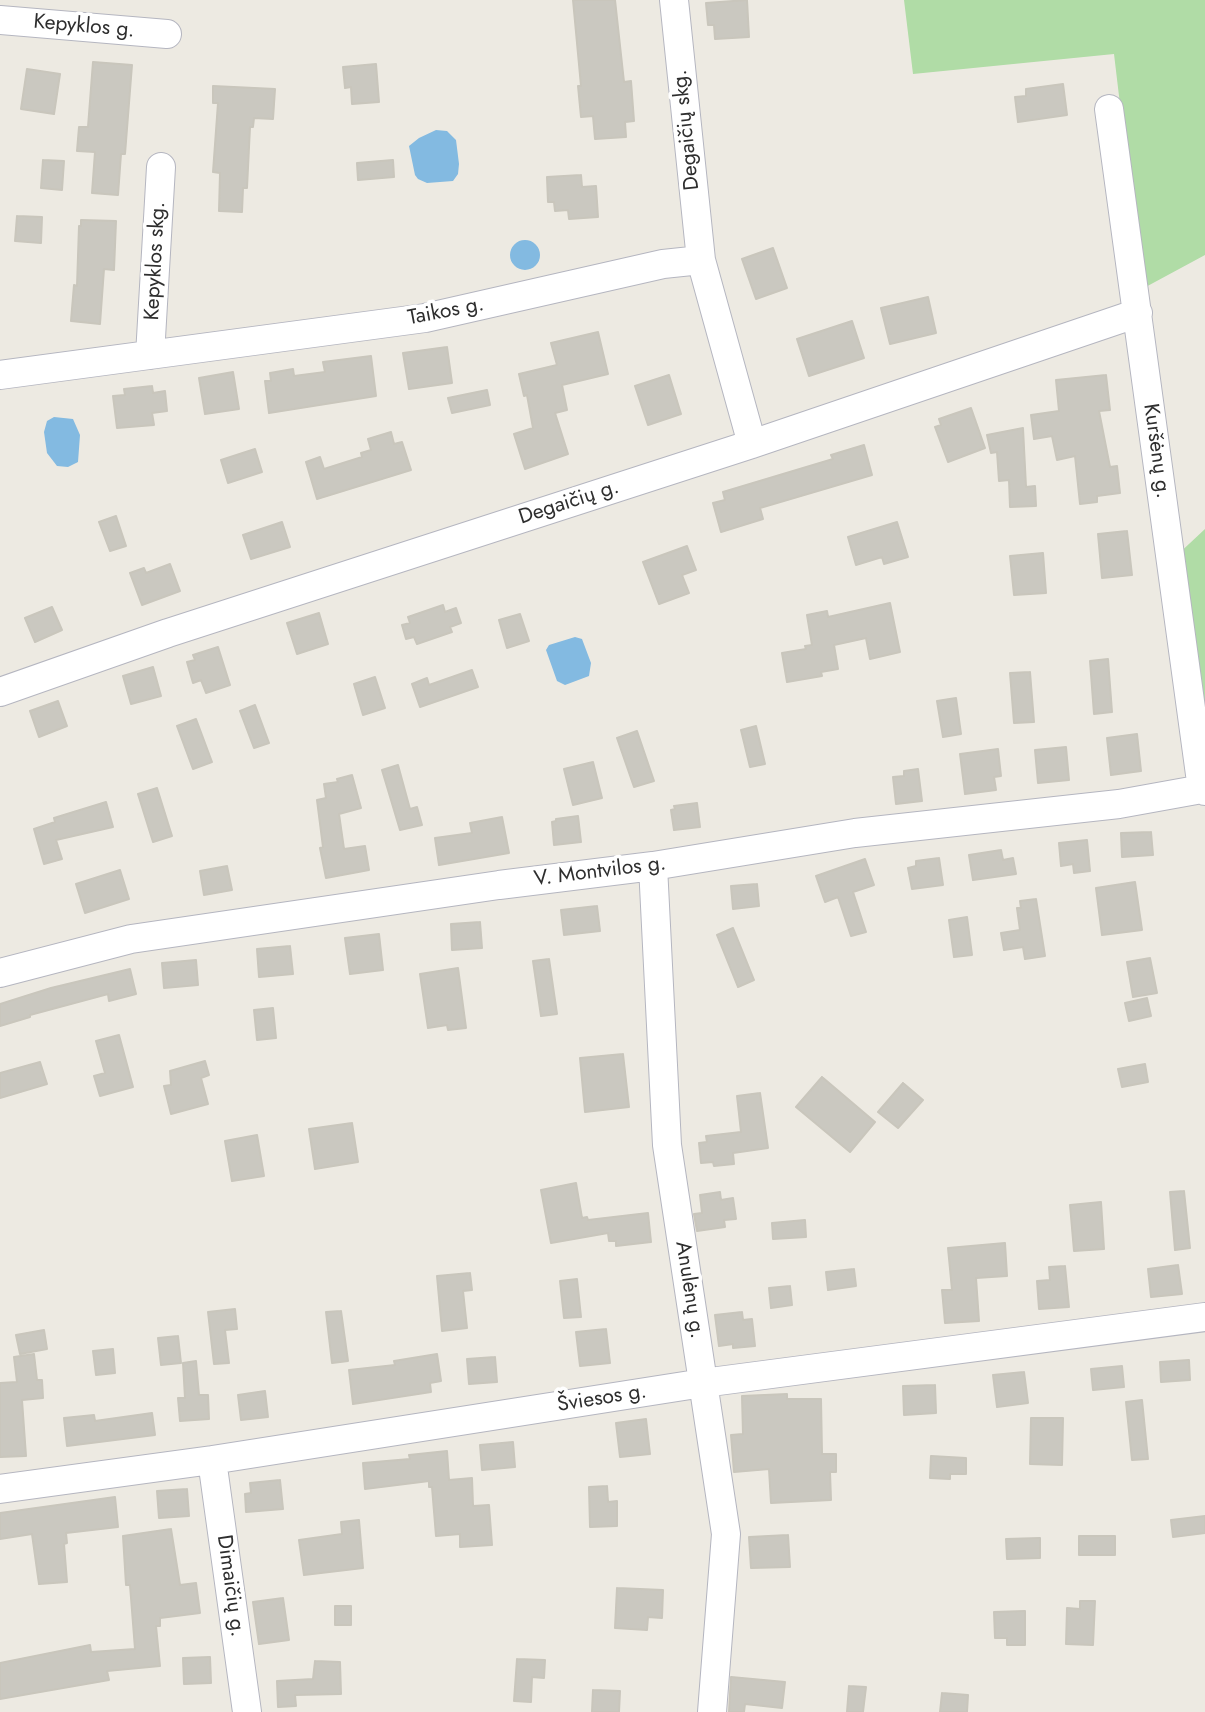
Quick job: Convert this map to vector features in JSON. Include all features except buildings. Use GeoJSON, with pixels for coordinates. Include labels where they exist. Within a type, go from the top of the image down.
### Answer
{"type":"FeatureCollection","features":[{"type":"Feature","properties":{"kind":"street","name":"Degaičių skg."},"geometry":{"type":"LineString","coordinates":[[674,0],[701,260]]}},
{"type":"Feature","properties":{"kind":"street","name":"Kepyklos g."},"geometry":{"type":"LineString","coordinates":[[0,20],[167,34]]}},
{"type":"Feature","properties":{"kind":"street","name":"Kuršėnų g."},"geometry":{"type":"LineString","coordinates":[[1109,109],[1204,790]]}},
{"type":"Feature","properties":{"kind":"street","name":"Kepyklos skg."},"geometry":{"type":"LineString","coordinates":[[150,355],[161,167]]}},
{"type":"Feature","properties":{"kind":"street","name":"Taikos g."},"geometry":{"type":"LineString","coordinates":[[0,375],[425,318],[663,264],[701,260]]}},
{"type":"Feature","properties":{"kind":"street"},"geometry":{"type":"LineString","coordinates":[[701,260],[752,444]]}},
{"type":"Feature","properties":{"kind":"street","name":"Degaičių g."},"geometry":{"type":"LineString","coordinates":[[0,692],[168,633],[752,444],[1138,313]]}},
{"type":"Feature","properties":{"kind":"street","name":"V. Montvilos g."},"geometry":{"type":"LineString","coordinates":[[0,973],[131,939],[499,885],[653,866],[855,833],[1119,804],[1204,790]]}},
{"type":"Feature","properties":{"kind":"street","name":"Anulėnų g."},"geometry":{"type":"LineString","coordinates":[[653,866],[667,1144],[726,1534],[712,1712]]}},
{"type":"Feature","properties":{"kind":"street","name":"Šviesos g."},"geometry":{"type":"LineString","coordinates":[[0,1489],[212,1460],[703,1384],[1205,1317]]}},
{"type":"Feature","properties":{"kind":"street","name":"Dimaičių g."},"geometry":{"type":"LineString","coordinates":[[212,1460],[247,1712]]}},
{"type":"Feature","properties":{"kind":"green space"},"geometry":{"type":"Polygon","coordinates":[[[904,0],[1205,0],[1205,255],[1142,289],[1114,54],[913,74],[904,0]]]}},
{"type":"Feature","properties":{"kind":"green space"},"geometry":{"type":"Polygon","coordinates":[[[1205,529],[1205,761],[1174,558],[1205,529]]]}},
{"type":"Feature","properties":{"kind":"water"},"geometry":{"type":"Polygon","coordinates":[[[436,130],[447,131],[456,140],[458,174],[453,181],[427,183],[415,175],[409,146],[436,130]]]}},
{"type":"Feature","properties":{"kind":"water"},"geometry":{"type":"Polygon","coordinates":[[[525,240],[536,244],[540,255],[536,266],[525,270],[514,266],[510,255],[514,244],[525,240]]]}},
{"type":"Feature","properties":{"kind":"water"},"geometry":{"type":"Polygon","coordinates":[[[54,417],[73,419],[80,435],[78,462],[68,467],[57,466],[47,453],[44,432],[47,421],[54,417]]]}},
{"type":"Feature","properties":{"kind":"water"},"geometry":{"type":"Polygon","coordinates":[[[575,637],[582,639],[591,663],[589,676],[565,685],[557,681],[546,650],[549,645],[575,637]]]}}]}
